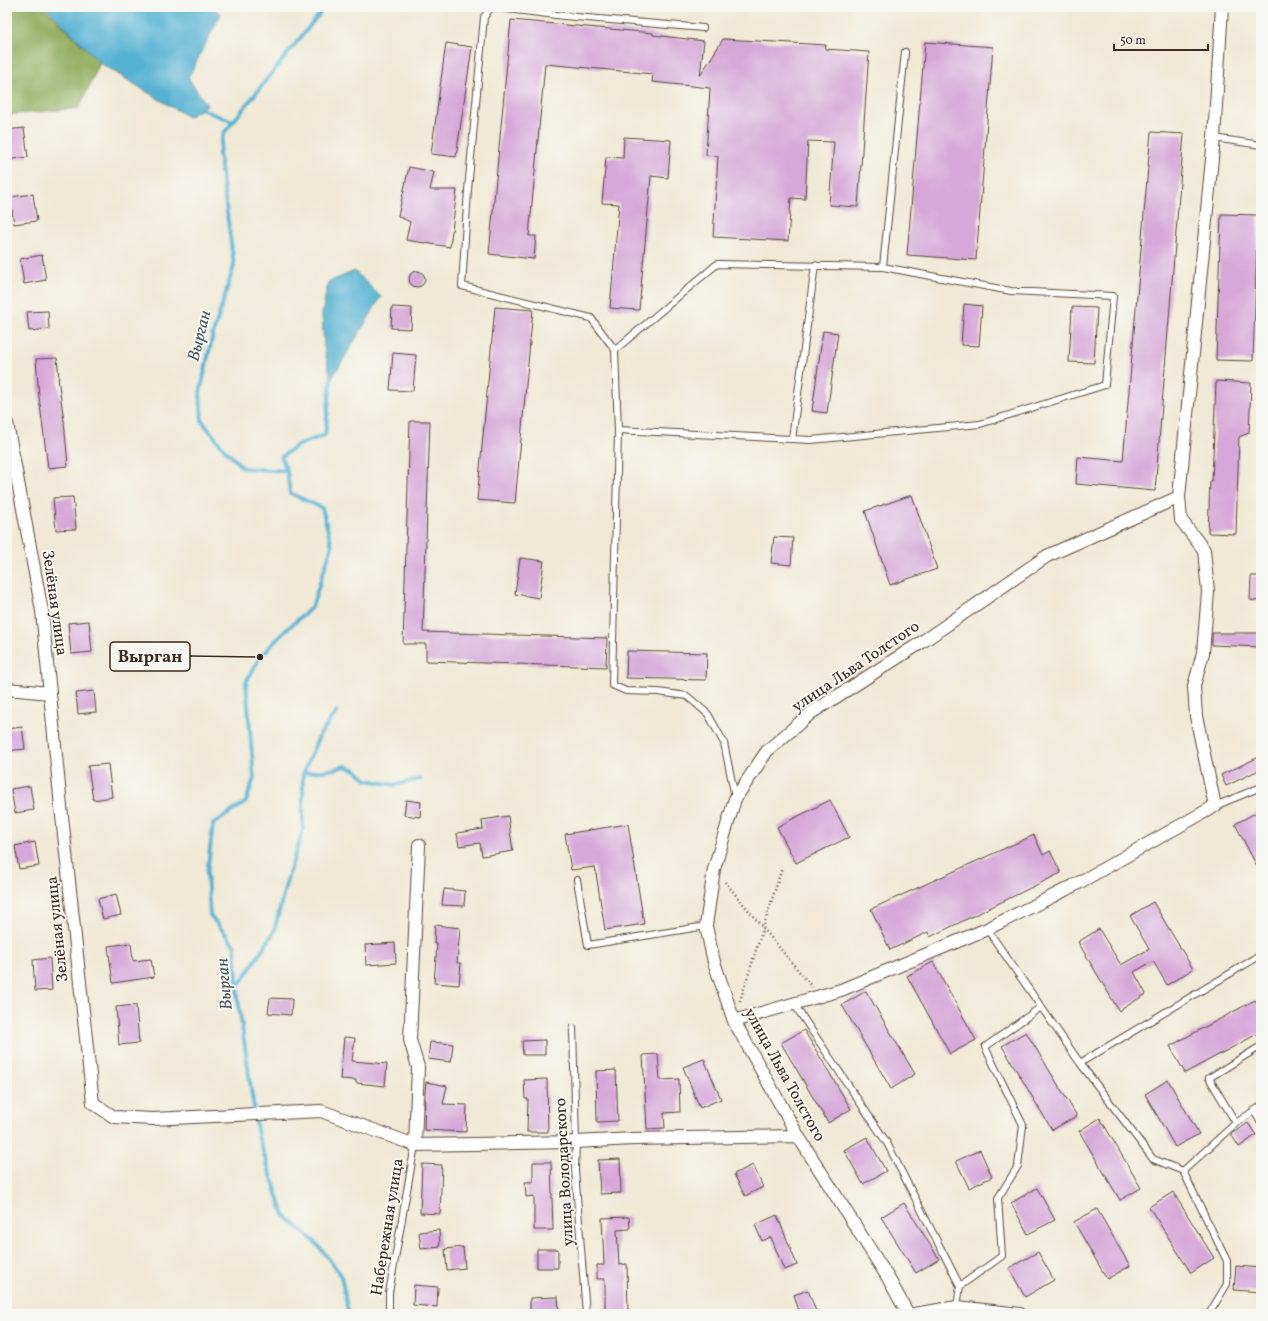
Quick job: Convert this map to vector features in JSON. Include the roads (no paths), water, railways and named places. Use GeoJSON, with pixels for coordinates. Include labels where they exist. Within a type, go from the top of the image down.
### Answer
{"type":"FeatureCollection","features":[{"type":"Feature","properties":{"kind":"street"},"geometry":{"type":"LineString","coordinates":[[734,1021],[841,990],[987,929],[1073,886],[1215,806],[1196,716],[1194,694],[1194,686],[1204,653],[1208,592],[1204,550],[1181,520],[1179,496],[1214,138],[1222,7]]}},
{"type":"Feature","properties":{"kind":"street","name":"Зелёная улица"},"geometry":{"type":"LineString","coordinates":[[7,423],[42,611],[93,1103],[114,1117],[152,1119],[321,1111],[415,1145]]}},
{"type":"Feature","properties":{"kind":"street","name":"улица Льва Толстого"},"geometry":{"type":"LineString","coordinates":[[908,1314],[887,1276],[798,1136],[734,1021],[714,962],[706,926],[714,869],[735,799],[767,751],[811,713],[922,642],[1047,556],[1179,496]]}},
{"type":"Feature","properties":{"kind":"street"},"geometry":{"type":"LineString","coordinates":[[7,689],[50,693]]}},
{"type":"Feature","properties":{"kind":"street"},"geometry":{"type":"LineString","coordinates":[[419,845],[410,1040],[418,1067],[415,1145],[576,1142],[633,1138],[798,1136]]}},
{"type":"Feature","properties":{"kind":"street"},"geometry":{"type":"LineString","coordinates":[[914,1314],[957,1307],[1020,1314]]}},
{"type":"Feature","properties":{"kind":"lane"},"geometry":{"type":"LineString","coordinates":[[703,28],[564,16],[491,7],[484,17],[468,190],[462,286],[592,318],[615,350],[618,430],[612,685],[626,691],[658,692],[686,696],[708,714],[724,743],[735,799]]}},
{"type":"Feature","properties":{"kind":"lane"},"geometry":{"type":"LineString","coordinates":[[883,267],[905,52]]}},
{"type":"Feature","properties":{"kind":"lane"},"geometry":{"type":"LineString","coordinates":[[1214,138],[1261,145]]}},
{"type":"Feature","properties":{"kind":"lane"},"geometry":{"type":"LineString","coordinates":[[615,350],[717,264],[883,267],[1011,291],[1113,296],[1105,385],[980,424],[811,440],[618,430]]}},
{"type":"Feature","properties":{"kind":"lane"},"geometry":{"type":"LineString","coordinates":[[792,439],[815,265]]}},
{"type":"Feature","properties":{"kind":"lane"},"geometry":{"type":"LineString","coordinates":[[1215,806],[1261,787]]}},
{"type":"Feature","properties":{"kind":"lane"},"geometry":{"type":"LineString","coordinates":[[577,880],[588,945],[706,926]]}},
{"type":"Feature","properties":{"kind":"lane"},"geometry":{"type":"LineString","coordinates":[[987,929],[1080,1063],[1153,1159],[1183,1170],[1227,1261],[1227,1284],[1209,1314]]}},
{"type":"Feature","properties":{"kind":"lane"},"geometry":{"type":"LineString","coordinates":[[1080,1063],[1261,955]]}},
{"type":"Feature","properties":{"kind":"lane"},"geometry":{"type":"LineString","coordinates":[[794,1004],[887,1143],[960,1286],[957,1307]]}},
{"type":"Feature","properties":{"kind":"lane"},"geometry":{"type":"LineString","coordinates":[[960,1286],[1002,1256],[998,1198],[1018,1166],[1023,1125],[985,1047],[1041,1007]]}},
{"type":"Feature","properties":{"kind":"lane","name":"улица Володарского"},"geometry":{"type":"LineString","coordinates":[[573,1028],[576,1170],[586,1314]]}},
{"type":"Feature","properties":{"kind":"lane"},"geometry":{"type":"LineString","coordinates":[[1236,1123],[1209,1078],[1261,1046]]}},
{"type":"Feature","properties":{"kind":"lane"},"geometry":{"type":"LineString","coordinates":[[1183,1170],[1236,1123],[1261,1106]]}},
{"type":"Feature","properties":{"kind":"lane"},"geometry":{"type":"LineString","coordinates":[[1254,1111],[1261,1123]]}},
{"type":"Feature","properties":{"kind":"lane","name":"Набережная улица"},"geometry":{"type":"LineString","coordinates":[[389,1314],[388,1293],[415,1145]]}},
{"type":"Feature","properties":{"kind":"water"},"geometry":{"type":"Polygon","coordinates":[[[46,7],[211,7],[221,14],[188,78],[207,105],[188,117],[100,63],[46,7]]]}},
{"type":"Feature","properties":{"kind":"water"},"geometry":{"type":"Polygon","coordinates":[[[355,271],[381,297],[331,380],[324,347],[322,314],[328,282],[355,271]]]}},
{"type":"Feature","properties":{"kind":"waterway","name":"Вырган"},"geometry":{"type":"LineString","coordinates":[[325,7],[224,133],[219,153],[234,266],[213,334],[200,393],[202,421],[225,450],[243,468],[287,471],[290,493],[322,508],[332,546],[312,607],[284,632],[260,657],[246,682],[254,778],[246,802],[213,824],[207,874],[210,915],[235,946],[238,999],[258,1136],[284,1215],[317,1244],[341,1275],[348,1312],[347,1314]]}},
{"type":"Feature","properties":{"kind":"waterway"},"geometry":{"type":"LineString","coordinates":[[196,107],[233,122]]}},
{"type":"Feature","properties":{"kind":"waterway"},"geometry":{"type":"LineString","coordinates":[[287,471],[281,457],[298,445],[325,435],[331,380]]}},
{"type":"Feature","properties":{"kind":"waterway"},"geometry":{"type":"LineString","coordinates":[[238,987],[274,932],[286,883],[303,830],[303,773],[319,736],[337,711]]}},
{"type":"Feature","properties":{"kind":"waterway"},"geometry":{"type":"LineString","coordinates":[[303,773],[330,770],[345,766],[356,770],[367,780],[394,785],[421,779]]}},
{"type":"Feature","properties":{"kind":"place","name":"Вырган"},"geometry":{"type":"Point","coordinates":[260,657]}}]}
